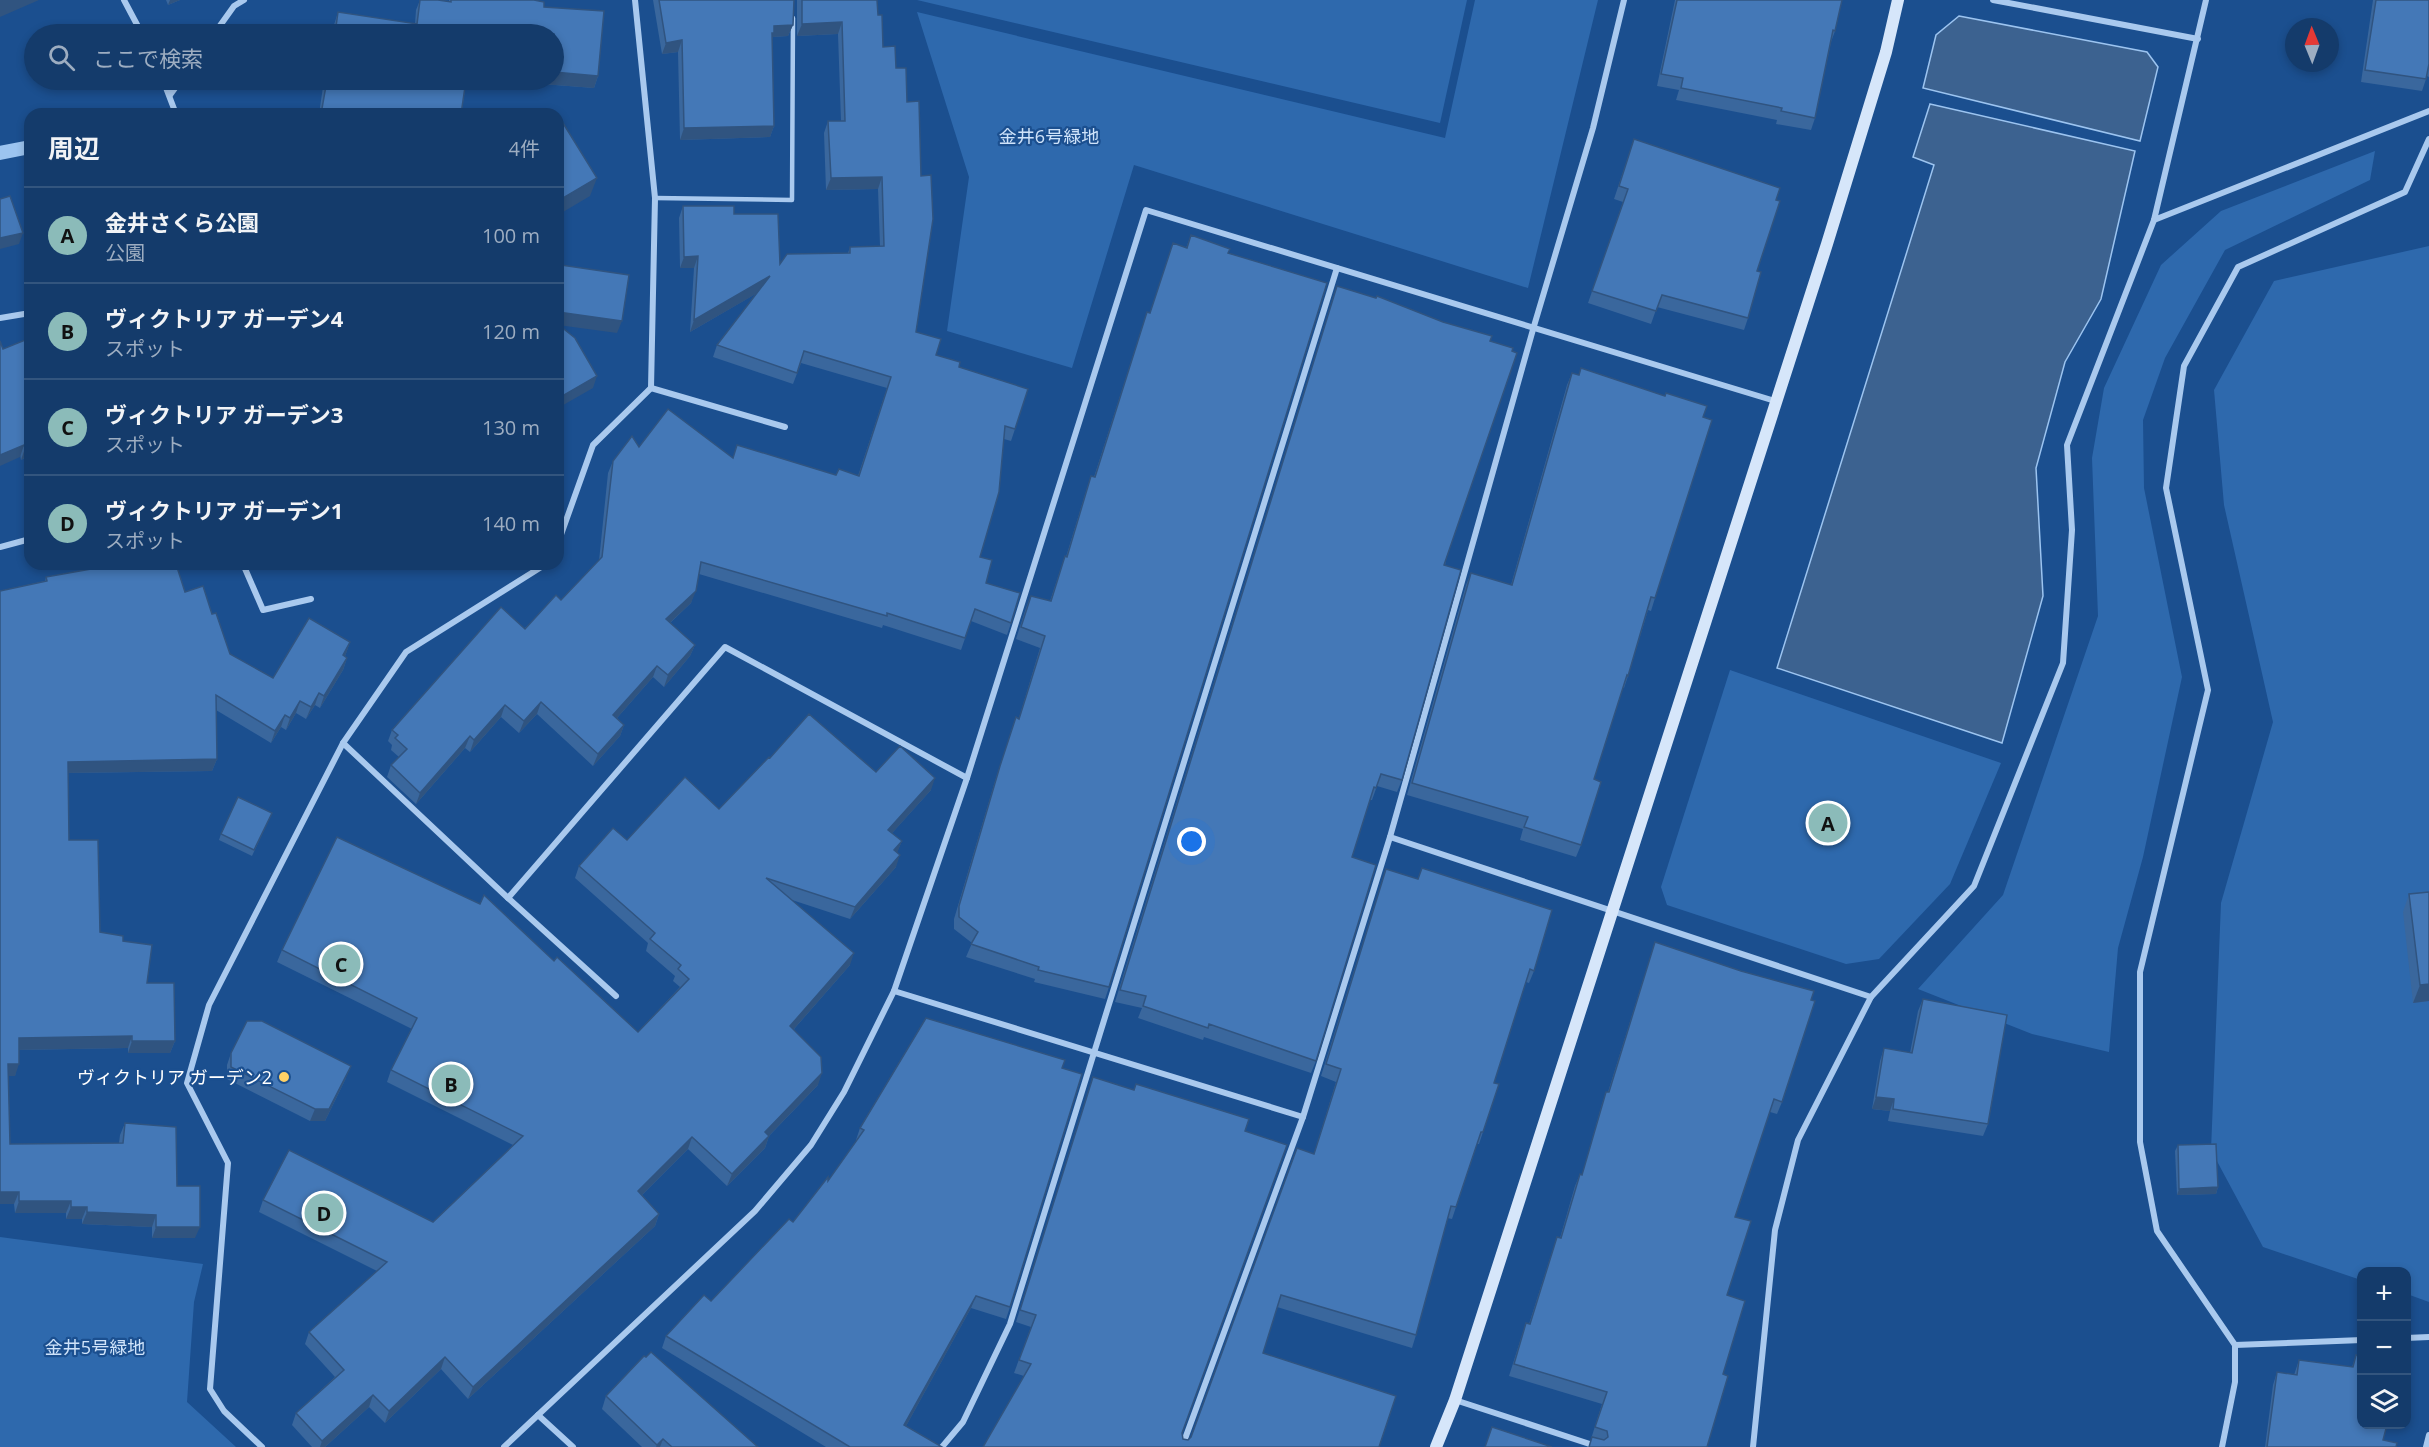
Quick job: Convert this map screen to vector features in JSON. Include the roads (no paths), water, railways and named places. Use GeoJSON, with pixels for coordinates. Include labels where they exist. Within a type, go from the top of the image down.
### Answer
{"type":"FeatureCollection","features":[{"type":"Feature","properties":{"kind":"street"},"geometry":{"type":"LineString","coordinates":[[124,0],[137,24]]}},
{"type":"Feature","properties":{"kind":"street"},"geometry":{"type":"LineString","coordinates":[[221,24],[234,6],[244,0]]}},
{"type":"Feature","properties":{"kind":"street"},"geometry":{"type":"LineString","coordinates":[[564,526],[593,445],[651,388],[655,198],[635,0]]}},
{"type":"Feature","properties":{"kind":"street"},"geometry":{"type":"LineString","coordinates":[[1182,1447],[1303,1117],[1390,837],[1534,326],[1593,128],[1624,0]]}},
{"type":"Feature","properties":{"kind":"street"},"geometry":{"type":"LineString","coordinates":[[1436,1447],[1455,1400],[1775,401],[1886,52],[1898,0]]}},
{"type":"Feature","properties":{"kind":"street"},"geometry":{"type":"LineString","coordinates":[[1993,0],[2198,39]]}},
{"type":"Feature","properties":{"kind":"street"},"geometry":{"type":"LineString","coordinates":[[1753,1447],[1774,1230],[1798,1140],[1870,997],[1974,886],[2062,663],[2072,530],[2067,446],[2154,220],[2206,0]]}},
{"type":"Feature","properties":{"kind":"street"},"geometry":{"type":"LineString","coordinates":[[168,90],[174,108]]}},
{"type":"Feature","properties":{"kind":"street"},"geometry":{"type":"LineString","coordinates":[[170,95],[174,90]]}},
{"type":"Feature","properties":{"kind":"street"},"geometry":{"type":"LineString","coordinates":[[2154,220],[2429,111]]}},
{"type":"Feature","properties":{"kind":"street"},"geometry":{"type":"LineString","coordinates":[[2222,1447],[2235,1382],[2235,1345],[2157,1231],[2140,1142],[2140,972],[2208,690],[2166,488],[2184,366],[2238,267],[2405,192],[2429,139]]}},
{"type":"Feature","properties":{"kind":"street"},"geometry":{"type":"LineString","coordinates":[[504,1447],[755,1211],[811,1145],[844,1092],[894,991],[967,778],[1146,210],[1775,401]]}},
{"type":"Feature","properties":{"kind":"street"},"geometry":{"type":"LineString","coordinates":[[942,1447],[963,1422],[1010,1324],[1337,268]]}},
{"type":"Feature","properties":{"kind":"street"},"geometry":{"type":"LineString","coordinates":[[0,318],[24,314]]}},
{"type":"Feature","properties":{"kind":"street"},"geometry":{"type":"LineString","coordinates":[[651,388],[785,426]]}},
{"type":"Feature","properties":{"kind":"street"},"geometry":{"type":"LineString","coordinates":[[0,547],[24,541]]}},
{"type":"Feature","properties":{"kind":"street"},"geometry":{"type":"LineString","coordinates":[[246,570],[263,610],[311,599]]}},
{"type":"Feature","properties":{"kind":"street"},"geometry":{"type":"LineString","coordinates":[[262,1447],[224,1411],[210,1389],[228,1163],[187,1083],[209,1005],[343,743],[406,652],[536,570]]}},
{"type":"Feature","properties":{"kind":"street"},"geometry":{"type":"LineString","coordinates":[[508,898],[725,647],[967,778]]}},
{"type":"Feature","properties":{"kind":"street"},"geometry":{"type":"LineString","coordinates":[[343,743],[616,996]]}},
{"type":"Feature","properties":{"kind":"street"},"geometry":{"type":"LineString","coordinates":[[1390,837],[1870,997]]}},
{"type":"Feature","properties":{"kind":"street"},"geometry":{"type":"LineString","coordinates":[[894,991],[1303,1117]]}},
{"type":"Feature","properties":{"kind":"street"},"geometry":{"type":"LineString","coordinates":[[2411,1338],[2429,1337]]}},
{"type":"Feature","properties":{"kind":"street"},"geometry":{"type":"LineString","coordinates":[[2235,1345],[2357,1340]]}},
{"type":"Feature","properties":{"kind":"street"},"geometry":{"type":"LineString","coordinates":[[1455,1400],[1599,1447]]}},
{"type":"Feature","properties":{"kind":"street"},"geometry":{"type":"LineString","coordinates":[[538,1415],[573,1447]]}},
{"type":"Feature","properties":{"kind":"street"},"geometry":{"type":"LineString","coordinates":[[2426,1447],[2429,1435]]}},
{"type":"Feature","properties":{"kind":"lane"},"geometry":{"type":"LineString","coordinates":[[655,198],[792,201],[793,12]]}},
{"type":"Feature","properties":{"kind":"waterway"},"geometry":{"type":"LineString","coordinates":[[0,153],[24,148]]}},
{"type":"Feature","properties":{"kind":"place","name":"金井さくら公園"},"geometry":{"type":"Point","coordinates":[1828,823]}},
{"type":"Feature","properties":{"kind":"place","name":"ヴィクトリア ガーデン3"},"geometry":{"type":"Point","coordinates":[341,964]}},
{"type":"Feature","properties":{"kind":"place","name":"ヴィクトリア ガーデン2"},"geometry":{"type":"Point","coordinates":[284,1077]}},
{"type":"Feature","properties":{"kind":"place","name":"ヴィクトリア ガーデン4"},"geometry":{"type":"Point","coordinates":[451,1084]}},
{"type":"Feature","properties":{"kind":"place","name":"ヴィクトリア ガーデン1"},"geometry":{"type":"Point","coordinates":[324,1213]}},
{"type":"Feature","properties":{"kind":"park label","name":"金井6号緑地"},"geometry":{"type":"Point","coordinates":[1049,136]}},
{"type":"Feature","properties":{"kind":"park label","name":"金井5号緑地"},"geometry":{"type":"Point","coordinates":[95,1347]}}]}
